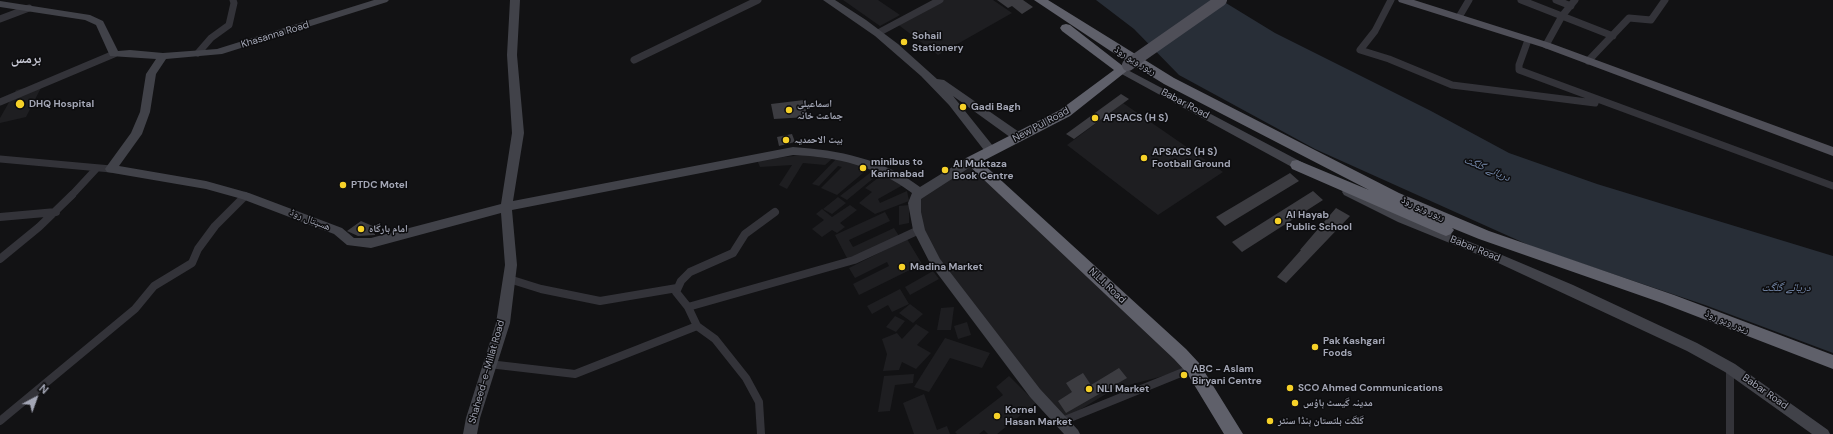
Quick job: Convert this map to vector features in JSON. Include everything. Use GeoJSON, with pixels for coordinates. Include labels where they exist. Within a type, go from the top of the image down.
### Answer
{"type":"FeatureCollection","features":[{"type":"Feature","properties":{"kind":"highway"},"geometry":{"type":"LineString","coordinates":[[1031,0],[1125,68]]}},
{"type":"Feature","properties":{"kind":"highway","name":"ریور ویو روڈ"},"geometry":{"type":"LineString","coordinates":[[1040,0],[1169,81],[1394,197],[1516,247],[1668,299],[1833,362]]}},
{"type":"Feature","properties":{"kind":"highway","name":"New Pul Road"},"geometry":{"type":"LineString","coordinates":[[991,151],[1065,113],[1125,68]]}},
{"type":"Feature","properties":{"kind":"highway"},"geometry":{"type":"LineString","coordinates":[[971,161],[991,151]]}},
{"type":"Feature","properties":{"kind":"highway","name":"N.L.I. Road"},"geometry":{"type":"LineString","coordinates":[[971,161],[1113,291],[1193,368],[1231,429]]}},
{"type":"Feature","properties":{"kind":"highway"},"geometry":{"type":"LineString","coordinates":[[1297,165],[1455,234],[1475,240],[1516,247]]}},
{"type":"Feature","properties":{"kind":"main road"},"geometry":{"type":"LineString","coordinates":[[1125,68],[1221,0]]}},
{"type":"Feature","properties":{"kind":"main road"},"geometry":{"type":"LineString","coordinates":[[1403,0],[1546,45],[1833,152]]}},
{"type":"Feature","properties":{"kind":"street"},"geometry":{"type":"LineString","coordinates":[[198,54],[211,38],[229,26],[234,0]]}},
{"type":"Feature","properties":{"kind":"street","name":"Khasanna Road"},"geometry":{"type":"LineString","coordinates":[[114,54],[130,53],[163,56],[218,52],[384,0]]}},
{"type":"Feature","properties":{"kind":"street","name":"Shaheed-e-Millat Road"},"geometry":{"type":"LineString","coordinates":[[470,434],[473,418],[489,364],[503,323],[511,265],[506,207],[518,133],[512,55],[515,0]]}},
{"type":"Feature","properties":{"kind":"street"},"geometry":{"type":"LineString","coordinates":[[634,60],[758,0]]}},
{"type":"Feature","properties":{"kind":"street"},"geometry":{"type":"LineString","coordinates":[[828,0],[878,33],[957,100],[1018,137]]}},
{"type":"Feature","properties":{"kind":"street"},"geometry":{"type":"LineString","coordinates":[[878,33],[940,0]]}},
{"type":"Feature","properties":{"kind":"street"},"geometry":{"type":"LineString","coordinates":[[1391,0],[1375,31],[1360,50],[1389,59],[1452,85],[1608,104]]}},
{"type":"Feature","properties":{"kind":"street"},"geometry":{"type":"LineString","coordinates":[[1459,17],[1469,0]]}},
{"type":"Feature","properties":{"kind":"street"},"geometry":{"type":"LineString","coordinates":[[1521,0],[1613,36]]}},
{"type":"Feature","properties":{"kind":"street"},"geometry":{"type":"LineString","coordinates":[[1556,0],[1573,3]]}},
{"type":"Feature","properties":{"kind":"street"},"geometry":{"type":"LineString","coordinates":[[1588,61],[1629,18],[1651,20],[1665,0]]}},
{"type":"Feature","properties":{"kind":"street"},"geometry":{"type":"LineString","coordinates":[[1546,45],[1562,16],[1573,3]]}},
{"type":"Feature","properties":{"kind":"street"},"geometry":{"type":"LineString","coordinates":[[0,4],[87,17],[100,23],[114,54],[0,102]]}},
{"type":"Feature","properties":{"kind":"street"},"geometry":{"type":"LineString","coordinates":[[0,19],[29,8]]}},
{"type":"Feature","properties":{"kind":"street"},"geometry":{"type":"LineString","coordinates":[[1528,40],[1519,65],[1519,70],[1796,174],[1833,186]]}},
{"type":"Feature","properties":{"kind":"street"},"geometry":{"type":"LineString","coordinates":[[0,159],[111,169],[136,134],[145,112],[151,74],[163,56]]}},
{"type":"Feature","properties":{"kind":"street","name":"Babar Road"},"geometry":{"type":"LineString","coordinates":[[1125,68],[1297,165],[1402,219],[1498,258],[1692,347],[1730,368],[1823,434]]}},
{"type":"Feature","properties":{"kind":"street"},"geometry":{"type":"LineString","coordinates":[[957,100],[991,151]]}},
{"type":"Feature","properties":{"kind":"street","name":"ھسپتال روڈ"},"geometry":{"type":"LineString","coordinates":[[111,169],[206,185],[245,196],[338,231],[351,242],[371,243],[506,207],[793,151],[828,154],[879,168],[895,175],[920,193]]}},
{"type":"Feature","properties":{"kind":"street"},"geometry":{"type":"LineString","coordinates":[[971,161],[916,197],[914,203],[919,230],[935,262],[1035,393],[1060,422],[1073,434]]}},
{"type":"Feature","properties":{"kind":"street"},"geometry":{"type":"LineString","coordinates":[[0,259],[32,235],[56,212],[97,168]]}},
{"type":"Feature","properties":{"kind":"street"},"geometry":{"type":"LineString","coordinates":[[0,421],[135,309],[154,286],[192,263],[198,249],[215,226],[245,196]]}},
{"type":"Feature","properties":{"kind":"street"},"geometry":{"type":"LineString","coordinates":[[0,217],[56,212]]}},
{"type":"Feature","properties":{"kind":"street"},"geometry":{"type":"LineString","coordinates":[[758,433],[759,402],[746,378],[715,340],[697,326],[688,307],[676,292],[681,281],[690,272],[734,253],[745,234],[775,212]]}},
{"type":"Feature","properties":{"kind":"street"},"geometry":{"type":"LineString","coordinates":[[688,307],[854,260],[919,230]]}},
{"type":"Feature","properties":{"kind":"street"},"geometry":{"type":"LineString","coordinates":[[509,279],[541,290],[600,301],[677,288]]}},
{"type":"Feature","properties":{"kind":"street"},"geometry":{"type":"LineString","coordinates":[[489,364],[575,374],[697,326]]}},
{"type":"Feature","properties":{"kind":"street"},"geometry":{"type":"LineString","coordinates":[[1060,422],[1193,368]]}},
{"type":"Feature","properties":{"kind":"street"},"geometry":{"type":"LineString","coordinates":[[1730,368],[1730,434]]}},
{"type":"Feature","properties":{"kind":"shaded area"},"geometry":{"type":"Polygon","coordinates":[[[843,0],[878,0],[900,15],[880,26],[843,0]]]}},
{"type":"Feature","properties":{"kind":"shaded area"},"geometry":{"type":"Polygon","coordinates":[[[940,0],[993,0],[1012,13],[938,55],[896,23],[940,0]]]}},
{"type":"Feature","properties":{"kind":"shaded area","name":"DHQ Hospital"},"geometry":{"type":"Polygon","coordinates":[[[43,84],[26,117],[0,123],[0,118],[16,90],[43,84]]]}},
{"type":"Feature","properties":{"kind":"shaded area","name":"APSACS (H S) Football Ground"},"geometry":{"type":"Polygon","coordinates":[[[1123,103],[1223,172],[1158,215],[1067,145],[1123,103]]]}},
{"type":"Feature","properties":{"kind":"shaded area"},"geometry":{"type":"Polygon","coordinates":[[[803,155],[832,159],[825,165],[803,163],[787,189],[779,185],[792,165],[760,167],[757,160],[803,155]]]}},
{"type":"Feature","properties":{"kind":"shaded area"},"geometry":{"type":"Polygon","coordinates":[[[837,158],[869,168],[837,195],[821,188],[842,167],[838,166],[819,186],[812,184],[837,158]]]}},
{"type":"Feature","properties":{"kind":"shaded area","name":"NLI Market"},"geometry":{"type":"Polygon","coordinates":[[[971,160],[1193,368],[1114,389],[1060,422],[929,252],[916,197],[971,160]]]}},
{"type":"Feature","properties":{"kind":"shaded area"},"geometry":{"type":"Polygon","coordinates":[[[875,169],[881,172],[847,200],[840,196],[875,169]]]}},
{"type":"Feature","properties":{"kind":"shaded area"},"geometry":{"type":"Polygon","coordinates":[[[883,174],[903,185],[878,199],[880,203],[907,191],[909,201],[875,214],[859,203],[872,192],[865,188],[883,174]]]}},
{"type":"Feature","properties":{"kind":"shaded area"},"geometry":{"type":"Polygon","coordinates":[[[838,197],[846,203],[832,214],[823,209],[838,197]]]}},
{"type":"Feature","properties":{"kind":"shaded area"},"geometry":{"type":"Polygon","coordinates":[[[850,205],[857,210],[840,223],[845,227],[837,233],[832,230],[822,237],[812,229],[824,220],[816,214],[822,209],[832,217],[850,205]]]}},
{"type":"Feature","properties":{"kind":"shaded area"},"geometry":{"type":"Polygon","coordinates":[[[909,205],[909,223],[899,225],[899,206],[909,205]]]}},
{"type":"Feature","properties":{"kind":"shaded area","name":"Madina Market"},"geometry":{"type":"Polygon","coordinates":[[[885,212],[890,221],[849,240],[853,247],[894,228],[899,236],[848,260],[835,235],[885,212]]]}},
{"type":"Feature","properties":{"kind":"shaded area","name":"Madina Market"},"geometry":{"type":"Polygon","coordinates":[[[907,239],[922,264],[859,295],[853,284],[889,266],[887,262],[855,278],[849,268],[907,239]]]}},
{"type":"Feature","properties":{"kind":"shaded area"},"geometry":{"type":"Polygon","coordinates":[[[933,271],[939,279],[910,295],[905,287],[933,271]]]}},
{"type":"Feature","properties":{"kind":"shaded area"},"geometry":{"type":"Polygon","coordinates":[[[900,289],[909,304],[892,312],[888,305],[872,314],[867,306],[900,289]]]}},
{"type":"Feature","properties":{"kind":"shaded area"},"geometry":{"type":"Polygon","coordinates":[[[910,304],[923,314],[913,323],[899,313],[910,304]]]}},
{"type":"Feature","properties":{"kind":"shaded area"},"geometry":{"type":"Polygon","coordinates":[[[954,307],[951,330],[937,330],[941,308],[954,307]]]}},
{"type":"Feature","properties":{"kind":"shaded area"},"geometry":{"type":"Polygon","coordinates":[[[895,316],[905,321],[896,332],[886,327],[895,316]]]}},
{"type":"Feature","properties":{"kind":"shaded area"},"geometry":{"type":"Polygon","coordinates":[[[967,322],[971,335],[958,339],[954,326],[967,322]]]}},
{"type":"Feature","properties":{"kind":"shaded area"},"geometry":{"type":"Polygon","coordinates":[[[916,324],[929,332],[917,345],[931,353],[916,369],[902,362],[899,370],[883,371],[887,354],[882,339],[897,333],[902,339],[916,324]]]}},
{"type":"Feature","properties":{"kind":"shaded area"},"geometry":{"type":"Polygon","coordinates":[[[945,338],[990,353],[982,368],[950,358],[929,392],[914,387],[945,338]]]}},
{"type":"Feature","properties":{"kind":"shaded area"},"geometry":{"type":"Polygon","coordinates":[[[914,374],[913,383],[895,385],[890,411],[878,412],[884,376],[914,374]]]}},
{"type":"Feature","properties":{"kind":"shaded area","name":"Kornel Hasan Market"},"geometry":{"type":"Polygon","coordinates":[[[1009,376],[1036,403],[997,434],[988,434],[984,430],[979,434],[957,434],[955,432],[1003,395],[996,387],[1009,376]]]}},
{"type":"Feature","properties":{"kind":"shaded area"},"geometry":{"type":"Polygon","coordinates":[[[924,394],[937,430],[947,426],[950,434],[914,434],[903,403],[924,394]]]}},
{"type":"Feature","properties":{"kind":"water","name":"دریائے گلگت"},"geometry":{"type":"Polygon","coordinates":[[[1096,0],[1221,0],[1275,33],[1431,111],[1509,153],[1597,184],[1833,256],[1833,353],[1705,305],[1533,247],[1315,149],[1179,75],[1134,29],[1096,0]]]}},
{"type":"Feature","properties":{"kind":"building"},"geometry":{"type":"Polygon","coordinates":[[[997,0],[1023,0],[1033,7],[1022,14],[1012,6],[1008,8],[997,0]]]}},
{"type":"Feature","properties":{"kind":"building","name":"APSACS (H S)"},"geometry":{"type":"Polygon","coordinates":[[[1121,94],[1129,99],[1074,139],[1066,134],[1121,94]]]}},
{"type":"Feature","properties":{"kind":"building","name":"اسماعیلی جماعت خانہ"},"geometry":{"type":"Polygon","coordinates":[[[804,100],[807,117],[774,119],[771,104],[804,100]]]}},
{"type":"Feature","properties":{"kind":"building","name":"بیت الاحمدیہ"},"geometry":{"type":"Polygon","coordinates":[[[792,134],[795,142],[779,146],[777,137],[792,134]]]}},
{"type":"Feature","properties":{"kind":"building","name":"Al Hayab Public School"},"geometry":{"type":"Polygon","coordinates":[[[1290,173],[1299,181],[1225,226],[1216,217],[1290,173]]]}},
{"type":"Feature","properties":{"kind":"building","name":"Al Hayab Public School"},"geometry":{"type":"Polygon","coordinates":[[[1313,191],[1323,200],[1242,252],[1232,242],[1313,191]]]}},
{"type":"Feature","properties":{"kind":"building","name":"Al Hayab Public School"},"geometry":{"type":"Polygon","coordinates":[[[1336,208],[1350,216],[1286,283],[1277,277],[1301,250],[1336,208]]]}},
{"type":"Feature","properties":{"kind":"building","name":"امام بارگاہ"},"geometry":{"type":"Polygon","coordinates":[[[361,221],[375,227],[370,232],[375,235],[358,236],[347,231],[361,221]]]}},
{"type":"Feature","properties":{"kind":"building","name":"NLI Market"},"geometry":{"type":"Polygon","coordinates":[[[1119,368],[1127,378],[1066,413],[1058,401],[1072,392],[1066,383],[1083,373],[1091,385],[1119,368]]]}},
{"type":"Feature","properties":{"kind":"place","name":"Sohail Stationery"},"geometry":{"type":"Point","coordinates":[904,42]}},
{"type":"Feature","properties":{"kind":"place","name":"DHQ Hospital"},"geometry":{"type":"Point","coordinates":[20,104]}},
{"type":"Feature","properties":{"kind":"place","name":"Gadi Bagh"},"geometry":{"type":"Point","coordinates":[963,107]}},
{"type":"Feature","properties":{"kind":"place","name":"اسماعیلی جماعت خانہ"},"geometry":{"type":"Point","coordinates":[789,110]}},
{"type":"Feature","properties":{"kind":"place","name":"APSACS (H S)"},"geometry":{"type":"Point","coordinates":[1095,118]}},
{"type":"Feature","properties":{"kind":"place","name":"بیت الاحمدیہ"},"geometry":{"type":"Point","coordinates":[786,140]}},
{"type":"Feature","properties":{"kind":"place","name":"APSACS (H S) Football Ground"},"geometry":{"type":"Point","coordinates":[1144,158]}},
{"type":"Feature","properties":{"kind":"place","name":"minibus to Karimabad"},"geometry":{"type":"Point","coordinates":[863,168]}},
{"type":"Feature","properties":{"kind":"place","name":"Al Muktaza Book Centre"},"geometry":{"type":"Point","coordinates":[945,170]}},
{"type":"Feature","properties":{"kind":"place","name":"PTDC Motel"},"geometry":{"type":"Point","coordinates":[343,185]}},
{"type":"Feature","properties":{"kind":"place","name":"Al Hayab Public School"},"geometry":{"type":"Point","coordinates":[1278,221]}},
{"type":"Feature","properties":{"kind":"place","name":"امام بارگاہ"},"geometry":{"type":"Point","coordinates":[361,229]}},
{"type":"Feature","properties":{"kind":"place","name":"Madina Market"},"geometry":{"type":"Point","coordinates":[902,267]}},
{"type":"Feature","properties":{"kind":"place","name":"Pak Kashgari Foods"},"geometry":{"type":"Point","coordinates":[1315,347]}},
{"type":"Feature","properties":{"kind":"place","name":"ABC - Aslam Biryani Centre"},"geometry":{"type":"Point","coordinates":[1184,375]}},
{"type":"Feature","properties":{"kind":"place","name":"SCO Ahmed Communications"},"geometry":{"type":"Point","coordinates":[1290,388]}},
{"type":"Feature","properties":{"kind":"place","name":"NLI Market"},"geometry":{"type":"Point","coordinates":[1089,389]}},
{"type":"Feature","properties":{"kind":"place","name":"مدینہ گیسٹ ہاؤس"},"geometry":{"type":"Point","coordinates":[1295,403]}},
{"type":"Feature","properties":{"kind":"place","name":"Kornel Hasan Market"},"geometry":{"type":"Point","coordinates":[997,416]}},
{"type":"Feature","properties":{"kind":"place","name":"گلگت بلتستان ہنڈا سنٹر"},"geometry":{"type":"Point","coordinates":[1270,421]}},
{"type":"Feature","properties":{"kind":"district","name":"برمس"},"geometry":{"type":"Point","coordinates":[26,59]}}]}
